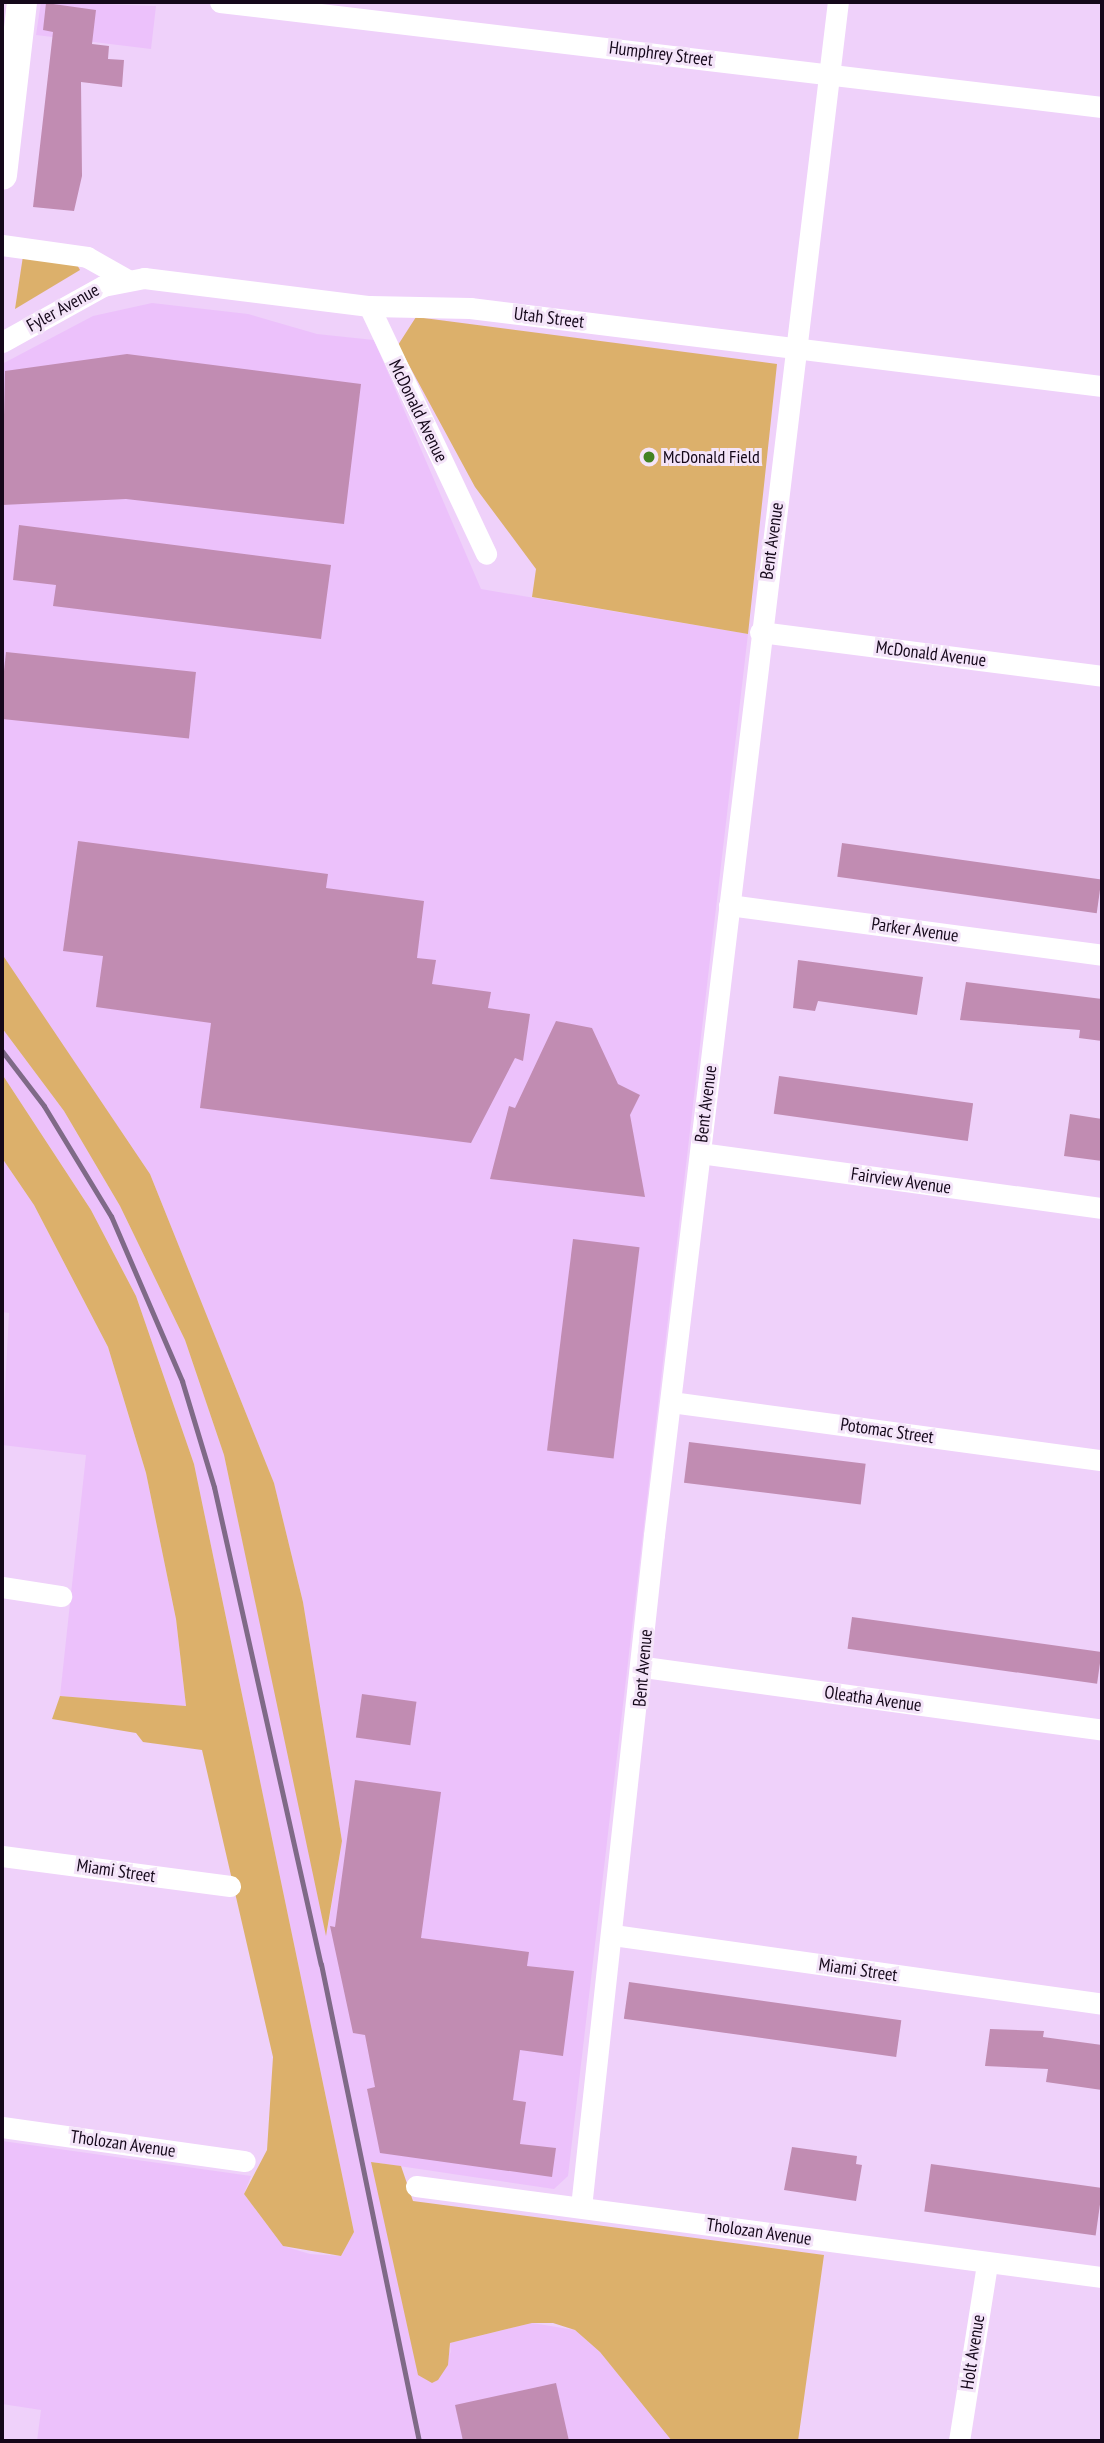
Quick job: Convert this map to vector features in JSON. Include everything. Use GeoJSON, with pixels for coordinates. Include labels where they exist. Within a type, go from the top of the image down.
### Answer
{"type":"FeatureCollection","features":[{"type":"Feature","properties":{"kind":"street"},"geometry":{"type":"LineString","coordinates":[[2,175],[6,95],[22,2]]}},
{"type":"Feature","properties":{"kind":"street","name":"Humphrey Street"},"geometry":{"type":"LineString","coordinates":[[220,2],[1102,107]]}},
{"type":"Feature","properties":{"kind":"street","name":"Bent Avenue"},"geometry":{"type":"LineString","coordinates":[[581,2207],[700,1153],[794,349],[838,2]]}},
{"type":"Feature","properties":{"kind":"street","name":"Utah Street"},"geometry":{"type":"LineString","coordinates":[[2,245],[87,257],[126,279],[369,306],[461,307],[1102,386]]}},
{"type":"Feature","properties":{"kind":"street","name":"Fyler Avenue"},"geometry":{"type":"LineString","coordinates":[[2,342],[103,286],[126,279]]}},
{"type":"Feature","properties":{"kind":"street","name":"McDonald Avenue"},"geometry":{"type":"LineString","coordinates":[[369,306],[486,554]]}},
{"type":"Feature","properties":{"kind":"street","name":"McDonald Avenue"},"geometry":{"type":"LineString","coordinates":[[761,632],[1102,676]]}},
{"type":"Feature","properties":{"kind":"street","name":"Parker Avenue"},"geometry":{"type":"LineString","coordinates":[[729,905],[1102,955]]}},
{"type":"Feature","properties":{"kind":"street","name":"Fairview Avenue"},"geometry":{"type":"LineString","coordinates":[[700,1153],[1102,1208]]}},
{"type":"Feature","properties":{"kind":"street","name":"Potomac Street"},"geometry":{"type":"LineString","coordinates":[[671,1402],[1102,1460]]}},
{"type":"Feature","properties":{"kind":"street"},"geometry":{"type":"LineString","coordinates":[[2,1587],[61,1596]]}},
{"type":"Feature","properties":{"kind":"street","name":"Oleatha Avenue"},"geometry":{"type":"LineString","coordinates":[[643,1667],[1102,1730]]}},
{"type":"Feature","properties":{"kind":"street","name":"Miami Street"},"geometry":{"type":"LineString","coordinates":[[2,1856],[230,1886]]}},
{"type":"Feature","properties":{"kind":"street","name":"Miami Street"},"geometry":{"type":"LineString","coordinates":[[613,1935],[1102,2004]]}},
{"type":"Feature","properties":{"kind":"street","name":"Tholozan Avenue"},"geometry":{"type":"LineString","coordinates":[[2,2127],[245,2161]]}},
{"type":"Feature","properties":{"kind":"street","name":"Tholozan Avenue"},"geometry":{"type":"LineString","coordinates":[[416,2186],[986,2264],[1102,2277]]}},
{"type":"Feature","properties":{"kind":"street","name":"Holt Avenue"},"geometry":{"type":"LineString","coordinates":[[959,2441],[986,2264]]}},
{"type":"Feature","properties":{"kind":"shaded area"},"geometry":{"type":"Polygon","coordinates":[[[41,2],[156,6],[151,49],[36,35],[41,2]]]}},
{"type":"Feature","properties":{"kind":"shaded area"},"geometry":{"type":"Polygon","coordinates":[[[23,256],[76,263],[80,270],[15,309],[23,256]]]}},
{"type":"Feature","properties":{"kind":"shaded area"},"geometry":{"type":"Polygon","coordinates":[[[152,303],[248,314],[317,334],[374,340],[481,589],[748,634],[568,2176],[554,2189],[372,2162],[451,2354],[450,2343],[532,2323],[575,2330],[600,2352],[672,2441],[37,2441],[41,2410],[2,2404],[2,2141],[251,2176],[244,2194],[283,2246],[310,2254],[341,2256],[354,2232],[194,1464],[136,1296],[91,1210],[2,1074],[2,1028],[64,1111],[120,1206],[185,1340],[224,1455],[327,1933],[342,1841],[303,1602],[274,1483],[150,1174],[2,955],[2,364],[93,316],[152,303]]]}},
{"type":"Feature","properties":{"kind":"shaded area"},"geometry":{"type":"Polygon","coordinates":[[[416,317],[777,364],[748,634],[532,597],[536,569],[475,487],[398,345],[416,317]]]}},
{"type":"Feature","properties":{"kind":"shaded area"},"geometry":{"type":"Polygon","coordinates":[[[2,954],[150,1174],[274,1483],[303,1602],[342,1841],[326,1936],[224,1455],[185,1340],[120,1206],[64,1111],[2,1028],[2,954]]]}},
{"type":"Feature","properties":{"kind":"shaded area"},"geometry":{"type":"Polygon","coordinates":[[[2,1074],[91,1210],[136,1296],[194,1464],[354,2232],[341,2256],[283,2246],[244,2194],[267,2150],[273,2057],[202,1750],[143,1742],[136,1733],[52,1719],[60,1696],[186,1706],[176,1619],[146,1473],[108,1347],[34,1205],[2,1158],[2,1074]]]}},
{"type":"Feature","properties":{"kind":"shaded area"},"geometry":{"type":"Polygon","coordinates":[[[2,1158],[34,1205],[108,1347],[146,1473],[176,1619],[186,1706],[60,1696],[86,1455],[2,1445],[9,1313],[2,1312],[2,1158]]]}},
{"type":"Feature","properties":{"kind":"shaded area"},"geometry":{"type":"Polygon","coordinates":[[[371,2162],[401,2166],[413,2201],[824,2255],[798,2441],[672,2441],[600,2352],[575,2330],[553,2323],[532,2323],[450,2343],[448,2365],[438,2380],[432,2383],[418,2375],[371,2162]]]}},
{"type":"Feature","properties":{"kind":"building"},"geometry":{"type":"Polygon","coordinates":[[[46,3],[96,10],[92,44],[109,46],[108,59],[124,60],[122,87],[81,82],[82,176],[74,211],[33,207],[53,32],[43,30],[46,3]]]}},
{"type":"Feature","properties":{"kind":"building"},"geometry":{"type":"Polygon","coordinates":[[[127,354],[361,384],[344,524],[126,499],[2,505],[5,371],[127,354]]]}},
{"type":"Feature","properties":{"kind":"building"},"geometry":{"type":"Polygon","coordinates":[[[19,525],[331,565],[321,639],[53,606],[56,585],[13,580],[19,525]]]}},
{"type":"Feature","properties":{"kind":"building"},"geometry":{"type":"Polygon","coordinates":[[[6,652],[196,672],[189,739],[2,719],[6,652]]]}},
{"type":"Feature","properties":{"kind":"building"},"geometry":{"type":"Polygon","coordinates":[[[78,841],[328,874],[326,888],[424,901],[417,958],[436,960],[432,984],[491,992],[488,1008],[530,1014],[523,1061],[515,1058],[471,1143],[200,1108],[211,1023],[96,1007],[103,956],[63,951],[78,841]]]}},
{"type":"Feature","properties":{"kind":"building"},"geometry":{"type":"Polygon","coordinates":[[[842,843],[1101,879],[1097,913],[837,877],[842,843]]]}},
{"type":"Feature","properties":{"kind":"building"},"geometry":{"type":"Polygon","coordinates":[[[798,960],[923,977],[917,1015],[818,1001],[815,1011],[793,1008],[798,960]]]}},
{"type":"Feature","properties":{"kind":"building"},"geometry":{"type":"Polygon","coordinates":[[[966,982],[1102,999],[1102,1041],[1079,1038],[1080,1030],[960,1020],[966,982]]]}},
{"type":"Feature","properties":{"kind":"building"},"geometry":{"type":"Polygon","coordinates":[[[556,1021],[592,1028],[618,1084],[640,1095],[630,1115],[645,1197],[490,1179],[509,1106],[515,1108],[556,1021]]]}},
{"type":"Feature","properties":{"kind":"building"},"geometry":{"type":"Polygon","coordinates":[[[779,1076],[973,1103],[968,1141],[774,1114],[779,1076]]]}},
{"type":"Feature","properties":{"kind":"building"},"geometry":{"type":"Polygon","coordinates":[[[1070,1114],[1102,1119],[1102,1161],[1064,1156],[1070,1114]]]}},
{"type":"Feature","properties":{"kind":"building"},"geometry":{"type":"Polygon","coordinates":[[[573,1239],[640,1247],[614,1459],[547,1450],[573,1239]]]}},
{"type":"Feature","properties":{"kind":"building"},"geometry":{"type":"Polygon","coordinates":[[[689,1442],[866,1464],[861,1504],[684,1483],[689,1442]]]}},
{"type":"Feature","properties":{"kind":"building"},"geometry":{"type":"Polygon","coordinates":[[[852,1617],[1102,1652],[1097,1684],[848,1649],[852,1617]]]}},
{"type":"Feature","properties":{"kind":"building"},"geometry":{"type":"Polygon","coordinates":[[[362,1694],[416,1702],[410,1745],[356,1738],[362,1694]]]}},
{"type":"Feature","properties":{"kind":"building"},"geometry":{"type":"Polygon","coordinates":[[[355,1780],[441,1792],[421,1938],[529,1952],[527,1966],[574,1971],[563,2056],[520,2050],[513,2100],[526,2102],[520,2144],[556,2148],[552,2177],[380,2153],[367,2089],[375,2087],[365,2035],[353,2033],[330,1926],[335,1927],[355,1780]]]}},
{"type":"Feature","properties":{"kind":"building"},"geometry":{"type":"Polygon","coordinates":[[[629,1982],[901,2020],[896,2057],[624,2019],[629,1982]]]}},
{"type":"Feature","properties":{"kind":"building"},"geometry":{"type":"Polygon","coordinates":[[[990,2029],[1044,2031],[1043,2037],[1102,2045],[1102,2090],[1046,2082],[1048,2069],[985,2066],[990,2029]]]}},
{"type":"Feature","properties":{"kind":"building"},"geometry":{"type":"Polygon","coordinates":[[[792,2147],[857,2156],[856,2164],[862,2165],[856,2201],[784,2190],[792,2147]]]}},
{"type":"Feature","properties":{"kind":"building"},"geometry":{"type":"Polygon","coordinates":[[[931,2164],[1102,2188],[1096,2236],[924,2212],[931,2164]]]}},
{"type":"Feature","properties":{"kind":"building"},"geometry":{"type":"Polygon","coordinates":[[[556,2383],[569,2441],[463,2441],[455,2405],[556,2383]]]}},
{"type":"Feature","properties":{"kind":"railway"},"geometry":{"type":"LineString","coordinates":[[2,1051],[44,1106],[111,1216],[182,1381],[214,1487],[321,1964],[419,2441]]}},
{"type":"Feature","properties":{"kind":"place","name":"McDonald Field"},"geometry":{"type":"Point","coordinates":[649,457]}}]}
